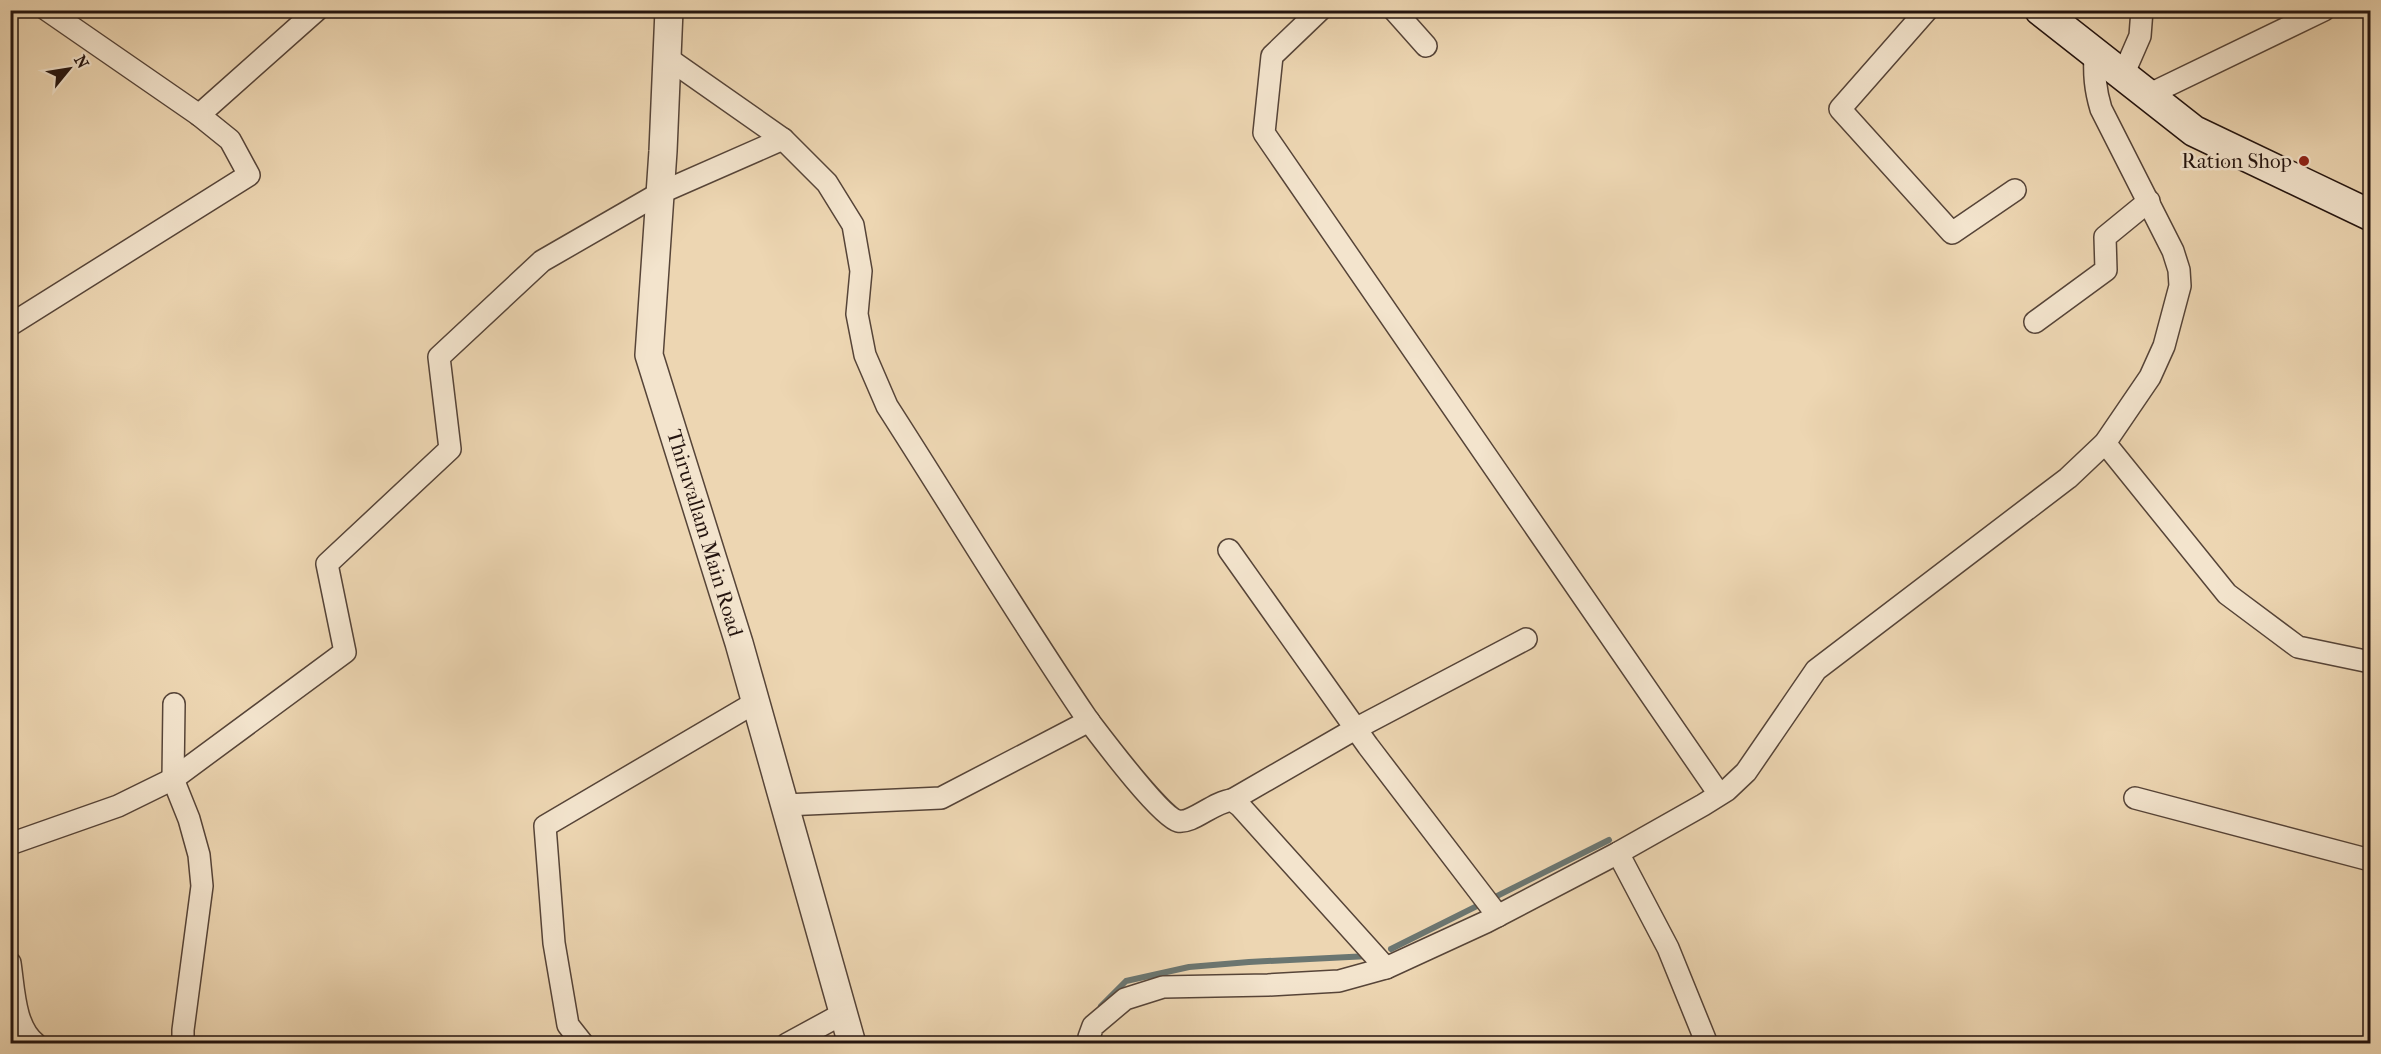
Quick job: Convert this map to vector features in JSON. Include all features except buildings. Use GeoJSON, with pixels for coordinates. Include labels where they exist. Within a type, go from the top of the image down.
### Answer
{"type":"FeatureCollection","features":[{"type":"Feature","properties":{"kind":"main road"},"geometry":{"type":"LineString","coordinates":[[2040,10],[2194,131],[2370,215]]}},
{"type":"Feature","properties":{"kind":"street"},"geometry":{"type":"LineString","coordinates":[[10,324],[249,175],[230,140],[199,115],[48,10]]}},
{"type":"Feature","properties":{"kind":"street"},"geometry":{"type":"LineString","coordinates":[[199,115],[317,10]]}},
{"type":"Feature","properties":{"kind":"street","name":"Thiruvallam Main Road"},"geometry":{"type":"LineString","coordinates":[[669,10],[650,355],[756,702],[852,1044]]}},
{"type":"Feature","properties":{"kind":"street"},"geometry":{"type":"LineString","coordinates":[[1320,10],[1272,56],[1264,133],[1719,794]]}},
{"type":"Feature","properties":{"kind":"street"},"geometry":{"type":"LineString","coordinates":[[1394,10],[1426,46]]}},
{"type":"Feature","properties":{"kind":"street"},"geometry":{"type":"LineString","coordinates":[[1928,10],[1840,109],[1952,233],[2015,189]]}},
{"type":"Feature","properties":{"kind":"street"},"geometry":{"type":"LineString","coordinates":[[2123,75],[2140,36],[2142,10]]}},
{"type":"Feature","properties":{"kind":"street"},"geometry":{"type":"LineString","coordinates":[[2148,95],[2324,10]]}},
{"type":"Feature","properties":{"kind":"street"},"geometry":{"type":"LineString","coordinates":[[1090,1044],[1089,1037],[1093,1026],[1125,999],[1163,987],[1339,981],[1386,968],[1498,916],[1618,853],[1719,794],[1746,772],[1816,670],[2068,478],[2105,443],[2150,377],[2164,346],[2180,286],[2179,270],[2173,251],[2095,91],[2096,54]]}},
{"type":"Feature","properties":{"kind":"street"},"geometry":{"type":"LineString","coordinates":[[666,57],[783,138],[827,183],[853,225],[861,271],[857,314],[866,356],[886,406],[1089,721],[1152,800],[1169,816],[1179,821],[1191,820],[1222,801],[1232,800],[1355,729],[1526,639]]}},
{"type":"Feature","properties":{"kind":"street"},"geometry":{"type":"LineString","coordinates":[[10,844],[118,807],[173,779],[345,652],[327,564],[450,449],[439,357],[542,261],[660,193],[783,138]]}},
{"type":"Feature","properties":{"kind":"street"},"geometry":{"type":"LineString","coordinates":[[2035,322],[2106,270],[2105,237],[2149,201]]}},
{"type":"Feature","properties":{"kind":"street"},"geometry":{"type":"LineString","coordinates":[[2105,443],[2227,594],[2298,647],[2370,662]]}},
{"type":"Feature","properties":{"kind":"street"},"geometry":{"type":"LineString","coordinates":[[1229,550],[1355,729],[1498,916]]}},
{"type":"Feature","properties":{"kind":"street"},"geometry":{"type":"LineString","coordinates":[[583,1044],[568,1025],[554,943],[545,825],[756,702]]}},
{"type":"Feature","properties":{"kind":"street"},"geometry":{"type":"LineString","coordinates":[[174,704],[173,779],[199,855],[202,886],[183,1044]]}},
{"type":"Feature","properties":{"kind":"street"},"geometry":{"type":"LineString","coordinates":[[785,806],[941,798],[1089,721]]}},
{"type":"Feature","properties":{"kind":"street"},"geometry":{"type":"LineString","coordinates":[[2135,798],[2370,860]]}},
{"type":"Feature","properties":{"kind":"street"},"geometry":{"type":"LineString","coordinates":[[1232,800],[1270,838],[1386,968]]}},
{"type":"Feature","properties":{"kind":"street"},"geometry":{"type":"LineString","coordinates":[[1618,853],[1668,948],[1701,1023],[1707,1044]]}},
{"type":"Feature","properties":{"kind":"street"},"geometry":{"type":"LineString","coordinates":[[10,963],[16,1004],[22,1023],[25,1032],[36,1044]]}},
{"type":"Feature","properties":{"kind":"street"},"geometry":{"type":"LineString","coordinates":[[787,1044],[844,1012]]}},
{"type":"Feature","properties":{"kind":"waterway"},"geometry":{"type":"LineString","coordinates":[[1391,949],[1609,840]]}},
{"type":"Feature","properties":{"kind":"waterway"},"geometry":{"type":"LineString","coordinates":[[1101,1006],[1126,981],[1189,967],[1369,956]]}},
{"type":"Feature","properties":{"kind":"place","name":"Ration Shop"},"geometry":{"type":"Point","coordinates":[2304,161]}}]}
